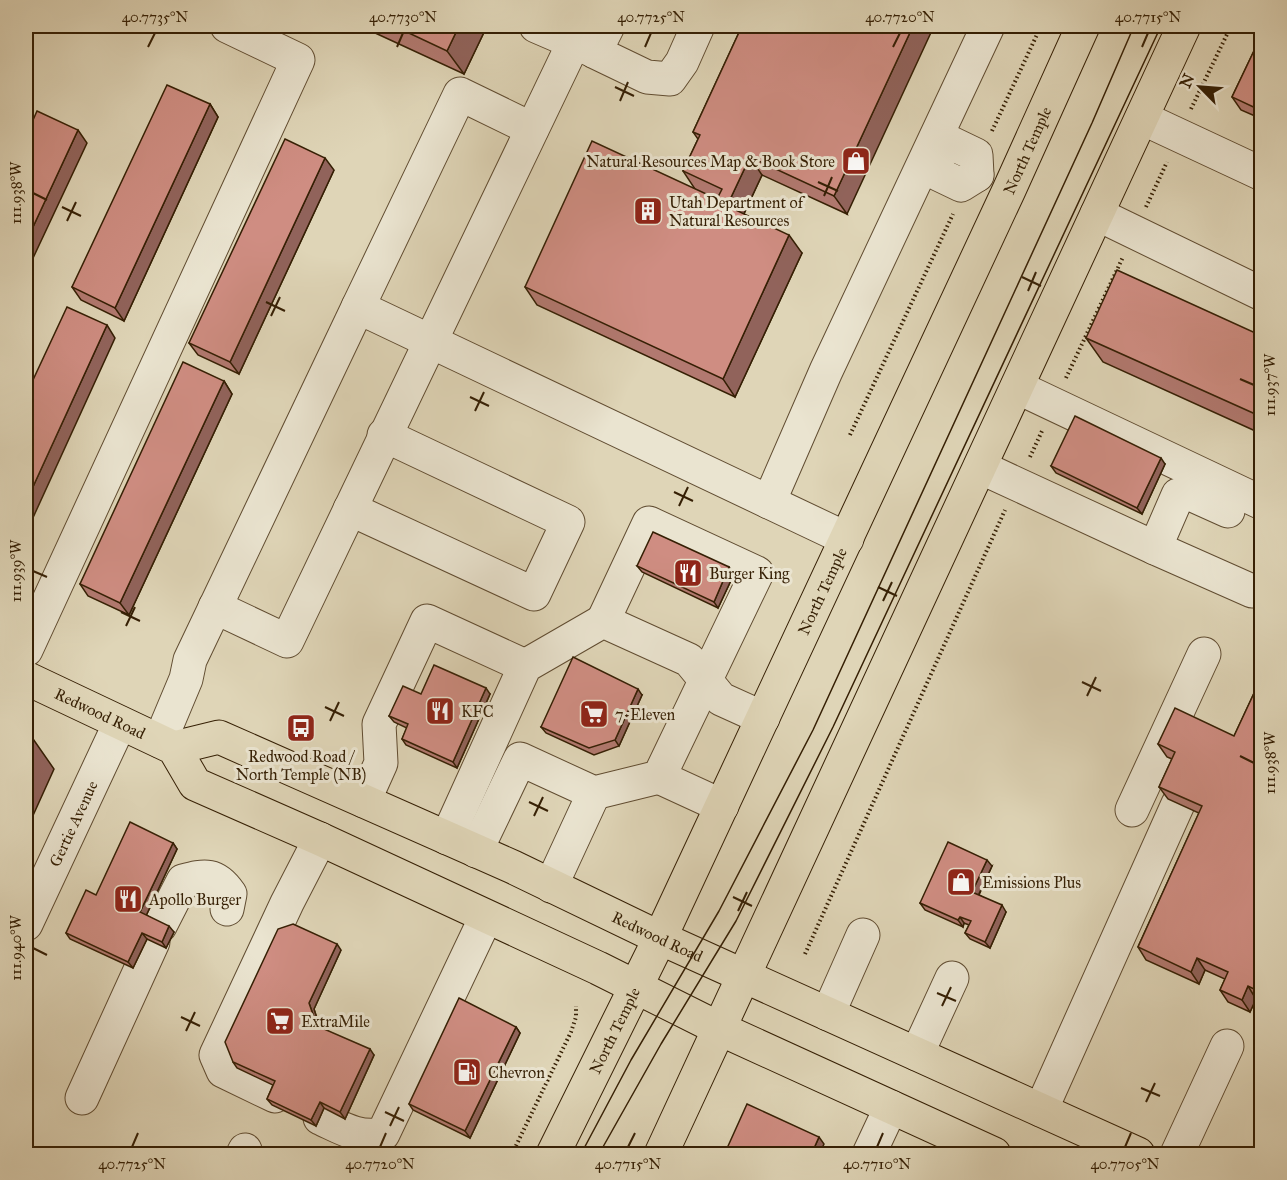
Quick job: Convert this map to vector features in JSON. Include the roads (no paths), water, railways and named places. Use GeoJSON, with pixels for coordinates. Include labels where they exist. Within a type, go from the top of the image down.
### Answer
{"type":"FeatureCollection","features":[{"type":"Feature","properties":{"kind":"main road","name":"North Temple"},"geometry":{"type":"LineString","coordinates":[[554,1155],[764,718],[1083,26]]}},
{"type":"Feature","properties":{"kind":"main road"},"geometry":{"type":"LineString","coordinates":[[661,1155],[742,975],[831,789],[1184,26]]}},
{"type":"Feature","properties":{"kind":"main road","name":"Redwood Road"},"geometry":{"type":"LineString","coordinates":[[26,678],[167,745],[219,737],[461,844],[660,938],[1138,1155]]}},
{"type":"Feature","properties":{"kind":"main road"},"geometry":{"type":"LineString","coordinates":[[167,745],[195,784],[320,839],[636,986],[718,1028],[891,1107],[950,1146],[994,1155]]}},
{"type":"Feature","properties":{"kind":"street"},"geometry":{"type":"LineString","coordinates":[[26,650],[298,60],[227,26]]}},
{"type":"Feature","properties":{"kind":"street"},"geometry":{"type":"LineString","coordinates":[[536,26],[592,40],[647,77],[670,79],[682,62],[698,26]]}},
{"type":"Feature","properties":{"kind":"street"},"geometry":{"type":"LineString","coordinates":[[769,502],[826,371],[933,152],[988,26]]}},
{"type":"Feature","properties":{"kind":"street"},"geometry":{"type":"LineString","coordinates":[[215,607],[287,641],[429,340],[532,129],[592,40]]}},
{"type":"Feature","properties":{"kind":"street"},"geometry":{"type":"LineString","coordinates":[[167,745],[190,660],[460,94],[532,129]]}},
{"type":"Feature","properties":{"kind":"street"},"geometry":{"type":"LineString","coordinates":[[1142,118],[1262,174]]}},
{"type":"Feature","properties":{"kind":"street"},"geometry":{"type":"LineString","coordinates":[[933,152],[938,174],[962,185],[974,173],[1009,190]]}},
{"type":"Feature","properties":{"kind":"street"},"geometry":{"type":"LineString","coordinates":[[1097,214],[1262,294]]}},
{"type":"Feature","properties":{"kind":"street"},"geometry":{"type":"LineString","coordinates":[[358,307],[847,539]]}},
{"type":"Feature","properties":{"kind":"street"},"geometry":{"type":"LineString","coordinates":[[1017,387],[1262,503]]}},
{"type":"Feature","properties":{"kind":"street"},"geometry":{"type":"LineString","coordinates":[[350,509],[534,594],[568,522],[384,435]]}},
{"type":"Feature","properties":{"kind":"street"},"geometry":{"type":"LineString","coordinates":[[980,466],[1252,591],[1262,589]]}},
{"type":"Feature","properties":{"kind":"street"},"geometry":{"type":"LineString","coordinates":[[1155,548],[1178,495],[1188,493],[1262,526]]}},
{"type":"Feature","properties":{"kind":"street"},"geometry":{"type":"LineString","coordinates":[[461,844],[525,666],[603,621],[649,522],[757,573],[659,777]]}},
{"type":"Feature","properties":{"kind":"street"},"geometry":{"type":"LineString","coordinates":[[364,801],[381,763],[379,724],[427,621],[525,666]]}},
{"type":"Feature","properties":{"kind":"street"},"geometry":{"type":"LineString","coordinates":[[603,621],[689,660],[722,699],[764,718]]}},
{"type":"Feature","properties":{"kind":"street"},"geometry":{"type":"LineString","coordinates":[[1132,810],[1204,654]]}},
{"type":"Feature","properties":{"kind":"street","name":"Gertie Avenue"},"geometry":{"type":"LineString","coordinates":[[26,924],[120,723]]}},
{"type":"Feature","properties":{"kind":"street"},"geometry":{"type":"LineString","coordinates":[[461,844],[520,759],[594,793],[659,777],[722,806]]}},
{"type":"Feature","properties":{"kind":"street"},"geometry":{"type":"LineString","coordinates":[[551,886],[594,793]]}},
{"type":"Feature","properties":{"kind":"street"},"geometry":{"type":"LineString","coordinates":[[1041,1110],[1178,804]]}},
{"type":"Feature","properties":{"kind":"street"},"geometry":{"type":"LineString","coordinates":[[275,1096],[224,1071],[216,1055],[287,903],[320,839]]}},
{"type":"Feature","properties":{"kind":"street"},"geometry":{"type":"LineString","coordinates":[[82,1098],[183,881],[205,875],[222,882],[230,894],[228,909]]}},
{"type":"Feature","properties":{"kind":"street"},"geometry":{"type":"LineString","coordinates":[[320,1118],[354,1134],[369,1137],[383,1134],[486,917]]}},
{"type":"Feature","properties":{"kind":"street"},"geometry":{"type":"LineString","coordinates":[[828,1014],[863,935]]}},
{"type":"Feature","properties":{"kind":"street"},"geometry":{"type":"LineString","coordinates":[[917,1054],[952,978]]}},
{"type":"Feature","properties":{"kind":"street"},"geometry":{"type":"LineString","coordinates":[[1177,1155],[1227,1047]]}},
{"type":"Feature","properties":{"kind":"street"},"geometry":{"type":"LineString","coordinates":[[869,1155],[891,1107]]}},
{"type":"Feature","properties":{"kind":"tram line"},"geometry":{"type":"LineString","coordinates":[[581,1154],[631,1060],[719,911],[813,730],[1092,123],[1134,26]]}},
{"type":"Feature","properties":{"kind":"tram line"},"geometry":{"type":"LineString","coordinates":[[599,1154],[661,1044],[736,921],[833,727],[1161,26]]}},
{"type":"Feature","properties":{"kind":"place","name":"Natural Resources Map & Book Store"},"geometry":{"type":"Point","coordinates":[856,161]}},
{"type":"Feature","properties":{"kind":"place","name":"Utah Department of Natural Resources"},"geometry":{"type":"Point","coordinates":[648,211]}},
{"type":"Feature","properties":{"kind":"place","name":"Burger King"},"geometry":{"type":"Point","coordinates":[688,573]}},
{"type":"Feature","properties":{"kind":"place","name":"KFC"},"geometry":{"type":"Point","coordinates":[440,711]}},
{"type":"Feature","properties":{"kind":"place","name":"7-Eleven"},"geometry":{"type":"Point","coordinates":[594,714]}},
{"type":"Feature","properties":{"kind":"place","name":"Redwood Road / North Temple (NB)"},"geometry":{"type":"Point","coordinates":[301,728]}},
{"type":"Feature","properties":{"kind":"place","name":"Emissions Plus"},"geometry":{"type":"Point","coordinates":[961,882]}},
{"type":"Feature","properties":{"kind":"place","name":"Apollo Burger"},"geometry":{"type":"Point","coordinates":[128,899]}},
{"type":"Feature","properties":{"kind":"place","name":"ExtraMile"},"geometry":{"type":"Point","coordinates":[280,1021]}},
{"type":"Feature","properties":{"kind":"place","name":"Chevron"},"geometry":{"type":"Point","coordinates":[467,1072]}}]}
